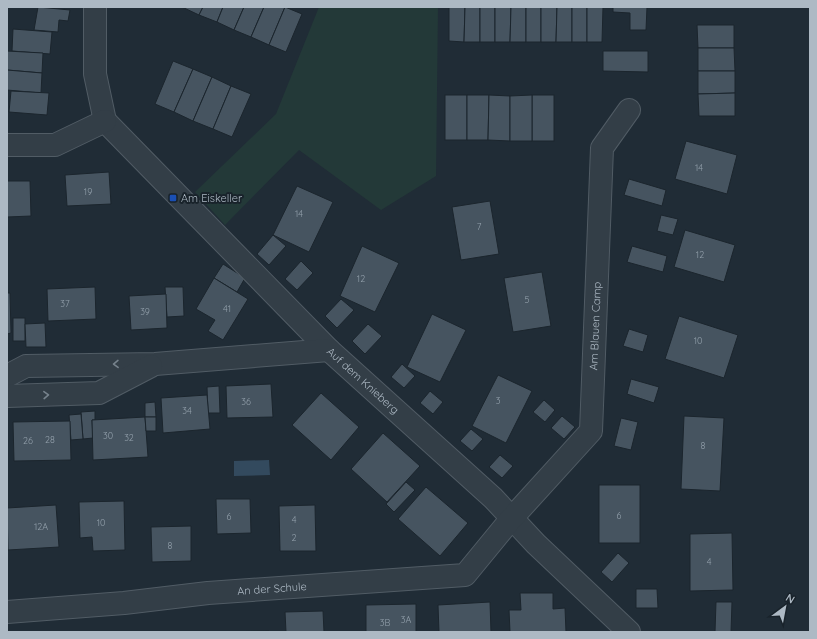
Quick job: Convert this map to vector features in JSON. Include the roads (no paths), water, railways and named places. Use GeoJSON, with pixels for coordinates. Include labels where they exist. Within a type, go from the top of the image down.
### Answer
{"type":"FeatureCollection","features":[{"type":"Feature","properties":{"kind":"street"},"geometry":{"type":"LineString","coordinates":[[7,145],[55,145],[105,121],[94,74],[95,7]]}},
{"type":"Feature","properties":{"kind":"street","name":"Am Blauen Camp"},"geometry":{"type":"LineString","coordinates":[[512,519],[591,431],[602,148],[629,110]]}},
{"type":"Feature","properties":{"kind":"street","name":"Auf dem Knieberg"},"geometry":{"type":"LineString","coordinates":[[105,121],[329,350],[492,498],[629,632]]}},
{"type":"Feature","properties":{"kind":"street"},"geometry":{"type":"LineString","coordinates":[[7,376],[26,366],[155,364],[329,350]]}},
{"type":"Feature","properties":{"kind":"street"},"geometry":{"type":"LineString","coordinates":[[7,396],[99,393],[155,364]]}},
{"type":"Feature","properties":{"kind":"street","name":"An der Schule"},"geometry":{"type":"LineString","coordinates":[[7,612],[124,603],[208,592],[466,575],[512,519]]}},
{"type":"Feature","properties":{"kind":"water"},"geometry":{"type":"Polygon","coordinates":[[[269,460],[270,475],[234,476],[234,461],[269,460]]]}},
{"type":"Feature","properties":{"kind":"place","name":"Am Eiskeller"},"geometry":{"type":"Point","coordinates":[173,198]}}]}
